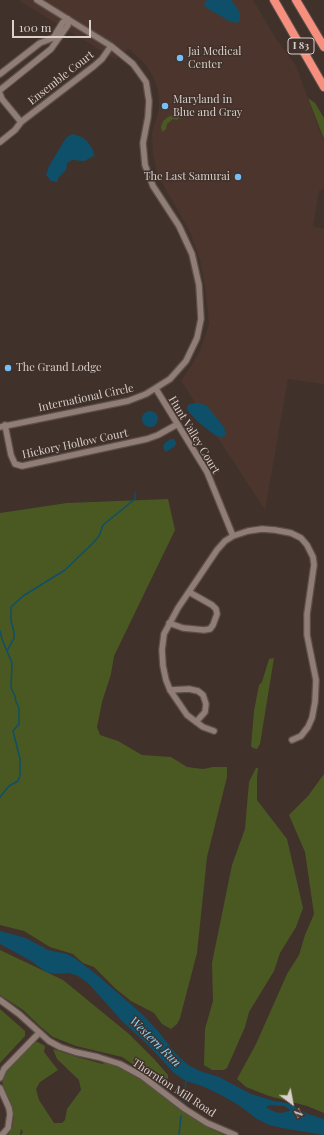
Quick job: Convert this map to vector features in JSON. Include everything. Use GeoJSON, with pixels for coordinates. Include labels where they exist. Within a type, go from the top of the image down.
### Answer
{"type":"FeatureCollection","features":[{"type":"Feature","properties":{"kind":"highway"},"geometry":{"type":"LineString","coordinates":[[269,0],[272,4],[276,3]]}},
{"type":"Feature","properties":{"kind":"highway","name":"I 83"},"geometry":{"type":"LineString","coordinates":[[296,0],[324,47]]}},
{"type":"Feature","properties":{"kind":"highway","name":"I 83"},"geometry":{"type":"LineString","coordinates":[[276,3],[324,87]]}},
{"type":"Feature","properties":{"kind":"street","name":"International Circle"},"geometry":{"type":"LineString","coordinates":[[3,426],[128,401],[156,389],[170,379],[180,369],[186,360],[194,345],[201,319],[199,284],[192,254],[184,235],[153,186],[146,165],[143,144],[148,117],[149,101],[146,82],[133,64],[111,46],[37,0]]}},
{"type":"Feature","properties":{"kind":"street"},"geometry":{"type":"LineString","coordinates":[[0,90],[48,52],[63,22],[68,19]]}},
{"type":"Feature","properties":{"kind":"street"},"geometry":{"type":"LineString","coordinates":[[0,74],[40,42],[55,40]]}},
{"type":"Feature","properties":{"kind":"street","name":"Ensemble Court"},"geometry":{"type":"LineString","coordinates":[[0,142],[15,130],[21,122],[94,66],[102,59],[111,46]]}},
{"type":"Feature","properties":{"kind":"street"},"geometry":{"type":"LineString","coordinates":[[0,94],[2,99],[21,122]]}},
{"type":"Feature","properties":{"kind":"street","name":"Hunt Valley Court"},"geometry":{"type":"LineString","coordinates":[[156,389],[176,425],[207,472],[233,536]]}},
{"type":"Feature","properties":{"kind":"street","name":"Hickory Hollow Court"},"geometry":{"type":"LineString","coordinates":[[3,426],[11,455],[16,464],[22,466],[147,439],[169,430],[176,425]]}},
{"type":"Feature","properties":{"kind":"street"},"geometry":{"type":"LineString","coordinates":[[214,731],[203,727],[187,714],[170,690],[163,666],[162,650],[164,634],[189,592],[217,550],[225,541],[233,536],[248,531],[262,529],[276,530],[291,533],[300,538],[313,557],[313,574],[307,614],[307,635],[316,680],[315,702],[312,718],[308,727],[302,736],[292,740]]}},
{"type":"Feature","properties":{"kind":"street"},"geometry":{"type":"LineString","coordinates":[[169,624],[183,628],[204,630],[210,629],[213,625],[217,614],[216,610],[212,605],[189,592]]}},
{"type":"Feature","properties":{"kind":"street"},"geometry":{"type":"LineString","coordinates":[[170,690],[189,689],[198,691],[203,695],[206,704],[205,712],[196,722]]}},
{"type":"Feature","properties":{"kind":"street","name":"Thornton Mill Road"},"geometry":{"type":"LineString","coordinates":[[0,1000],[19,1014],[49,1041],[60,1047],[75,1052],[120,1064],[142,1076],[185,1109],[207,1123],[236,1135]]}},
{"type":"Feature","properties":{"kind":"street"},"geometry":{"type":"LineString","coordinates":[[0,1078],[4,1069],[39,1032]]}},
{"type":"Feature","properties":{"kind":"street"},"geometry":{"type":"LineString","coordinates":[[0,1088],[9,1108],[10,1114],[8,1128],[2,1135]]}},
{"type":"Feature","properties":{"kind":"shaded area"},"geometry":{"type":"Polygon","coordinates":[[[18,0],[253,0],[275,37],[296,66],[324,142],[324,188],[319,191],[313,226],[324,229],[324,384],[288,379],[265,510],[181,381],[200,351],[209,324],[206,293],[200,260],[190,232],[157,174],[153,153],[152,132],[159,110],[159,101],[158,89],[153,77],[145,64],[129,49],[115,59],[18,0]]]}},
{"type":"Feature","properties":{"kind":"green space"},"geometry":{"type":"Polygon","coordinates":[[[308,98],[315,103],[324,118],[324,139],[308,98]]]}},
{"type":"Feature","properties":{"kind":"green space"},"geometry":{"type":"Polygon","coordinates":[[[175,114],[181,116],[177,120],[173,119],[167,124],[166,129],[162,132],[161,127],[163,121],[175,114]]]}},
{"type":"Feature","properties":{"kind":"green space"},"geometry":{"type":"Polygon","coordinates":[[[168,499],[175,530],[114,656],[111,674],[102,702],[97,727],[100,735],[118,741],[142,755],[171,757],[187,767],[203,769],[227,767],[227,777],[207,857],[197,953],[180,1018],[177,1024],[171,1029],[162,1024],[154,1013],[131,1001],[116,989],[94,967],[83,963],[73,954],[50,947],[24,931],[0,925],[0,513],[67,503],[168,499]]]}},
{"type":"Feature","properties":{"kind":"green space"},"geometry":{"type":"Polygon","coordinates":[[[274,658],[260,744],[257,749],[251,746],[254,711],[259,685],[262,682],[269,659],[274,658]]]}},
{"type":"Feature","properties":{"kind":"green space"},"geometry":{"type":"Polygon","coordinates":[[[256,768],[258,768],[257,800],[287,839],[303,908],[296,927],[280,953],[274,971],[249,1012],[245,1027],[227,1068],[224,1070],[212,1070],[204,1065],[205,1029],[213,1001],[212,963],[232,865],[245,829],[249,782],[256,768]]]}},
{"type":"Feature","properties":{"kind":"green space"},"geometry":{"type":"Polygon","coordinates":[[[324,774],[324,1113],[307,1106],[269,1096],[246,1087],[237,1079],[256,1044],[287,974],[299,955],[305,935],[314,914],[305,852],[289,815],[308,796],[324,774]]]}},
{"type":"Feature","properties":{"kind":"green space"},"geometry":{"type":"Polygon","coordinates":[[[0,950],[63,980],[129,1034],[168,1075],[168,1079],[158,1081],[122,1057],[76,1046],[53,1037],[23,1010],[0,995],[0,950]]]}},
{"type":"Feature","properties":{"kind":"green space"},"geometry":{"type":"Polygon","coordinates":[[[0,1009],[25,1031],[25,1036],[0,1063],[0,1009]]]}},
{"type":"Feature","properties":{"kind":"green space"},"geometry":{"type":"Polygon","coordinates":[[[32,1042],[38,1042],[45,1046],[44,1052],[58,1070],[40,1082],[36,1089],[39,1100],[54,1123],[62,1123],[65,1120],[67,1109],[81,1090],[79,1080],[57,1059],[53,1049],[103,1064],[105,1061],[123,1068],[150,1084],[181,1110],[209,1126],[209,1128],[224,1135],[21,1135],[23,1132],[21,1129],[20,1135],[8,1135],[12,1128],[14,1116],[12,1106],[3,1087],[2,1077],[5,1071],[32,1042]]]}},
{"type":"Feature","properties":{"kind":"water"},"geometry":{"type":"Polygon","coordinates":[[[231,0],[240,13],[240,20],[237,23],[229,21],[207,8],[204,4],[205,1],[231,0]]]}},
{"type":"Feature","properties":{"kind":"water"},"geometry":{"type":"Polygon","coordinates":[[[72,134],[82,137],[87,141],[93,150],[94,156],[84,161],[72,160],[67,163],[66,170],[58,178],[58,181],[51,181],[46,175],[49,166],[66,138],[72,134]]]}},
{"type":"Feature","properties":{"kind":"water"},"geometry":{"type":"Polygon","coordinates":[[[195,403],[207,406],[224,427],[226,435],[223,437],[216,436],[198,422],[187,408],[188,405],[195,403]]]}},
{"type":"Feature","properties":{"kind":"water"},"geometry":{"type":"Polygon","coordinates":[[[150,411],[156,413],[158,419],[156,425],[150,427],[144,425],[142,419],[144,413],[150,411]]]}},
{"type":"Feature","properties":{"kind":"water"},"geometry":{"type":"Polygon","coordinates":[[[170,439],[174,439],[176,443],[175,446],[166,452],[163,448],[164,444],[170,439]]]}},
{"type":"Feature","properties":{"kind":"water","name":"Western Run"},"geometry":{"type":"Polygon","coordinates":[[[0,931],[26,938],[48,950],[67,954],[76,959],[96,974],[143,1015],[176,1054],[188,1065],[200,1071],[219,1077],[251,1094],[274,1101],[287,1103],[308,1114],[324,1119],[324,1135],[269,1125],[257,1119],[240,1106],[221,1095],[202,1086],[186,1081],[174,1073],[151,1048],[121,1020],[89,984],[78,976],[69,973],[54,974],[46,972],[31,961],[0,944],[0,931]],[[271,1105],[267,1106],[267,1108],[281,1113],[290,1111],[284,1106],[271,1105]]]}},
{"type":"Feature","properties":{"kind":"waterway"},"geometry":{"type":"LineString","coordinates":[[7,651],[14,638],[11,621],[11,607],[23,596],[65,570],[99,536],[103,525],[135,499],[135,493]]}},
{"type":"Feature","properties":{"kind":"waterway"},"geometry":{"type":"LineString","coordinates":[[0,631],[12,663],[11,688],[19,708],[19,724],[13,731],[20,759],[20,775],[18,781],[9,786],[0,797]]}},
{"type":"Feature","properties":{"kind":"waterway"},"geometry":{"type":"LineString","coordinates":[[184,1102],[186,1080]]}},
{"type":"Feature","properties":{"kind":"waterway"},"geometry":{"type":"LineString","coordinates":[[179,1135],[181,1116]]}},
{"type":"Feature","properties":{"kind":"place","name":"Jai Medical Center"},"geometry":{"type":"Point","coordinates":[180,58]}},
{"type":"Feature","properties":{"kind":"place","name":"Maryland in Blue and Gray"},"geometry":{"type":"Point","coordinates":[165,106]}},
{"type":"Feature","properties":{"kind":"place","name":"The Last Samurai"},"geometry":{"type":"Point","coordinates":[238,177]}},
{"type":"Feature","properties":{"kind":"place","name":"The Grand Lodge"},"geometry":{"type":"Point","coordinates":[8,368]}}]}
